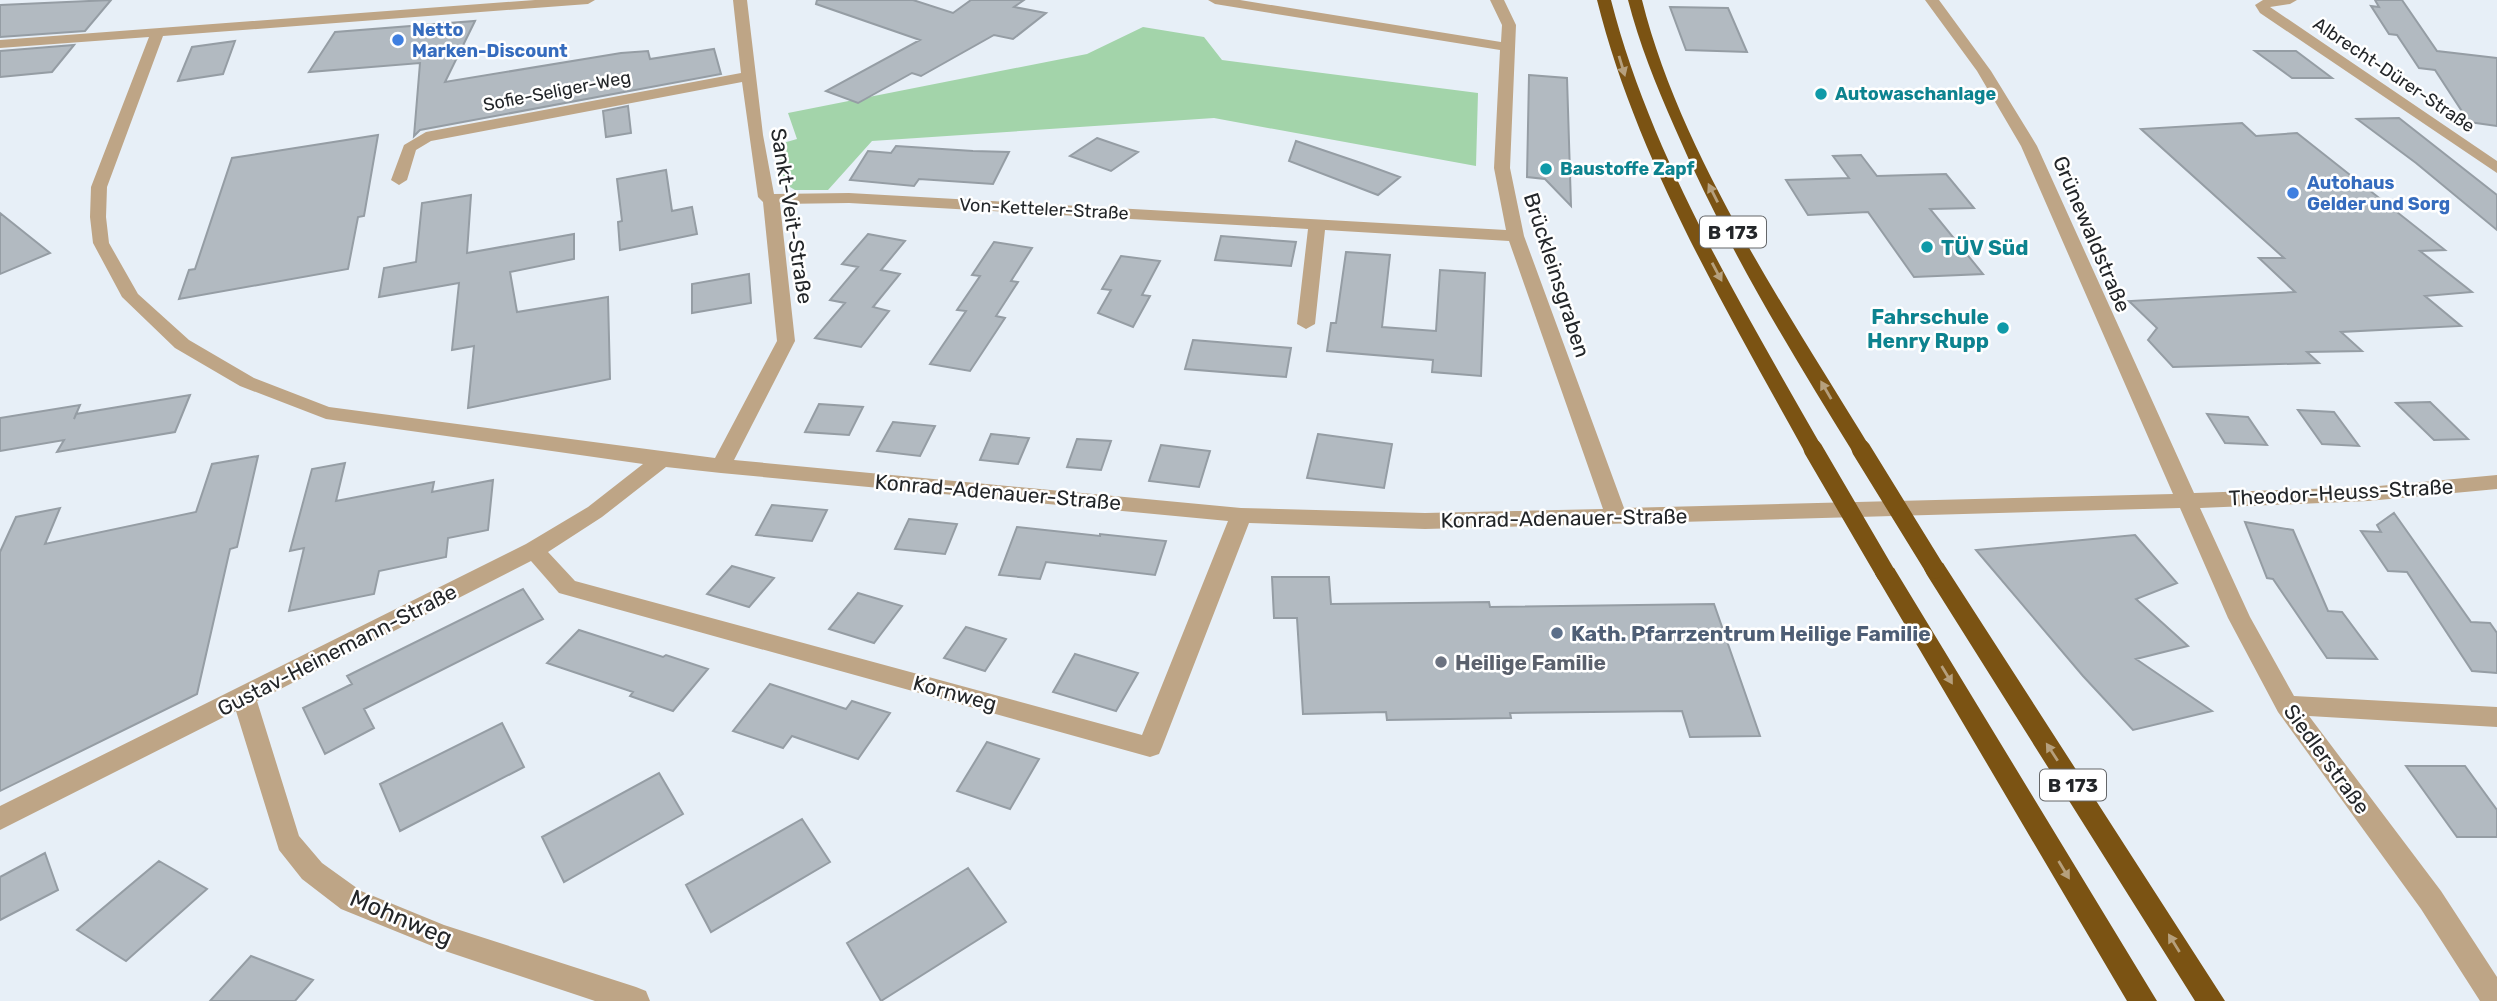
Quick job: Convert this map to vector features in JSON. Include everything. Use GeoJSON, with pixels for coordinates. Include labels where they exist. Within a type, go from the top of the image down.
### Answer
{"type":"FeatureCollection","features":[{"type":"Feature","properties":{"kind":"highway","name":"B 173"},"geometry":{"type":"LineString","coordinates":[[1604,0],[1627,80],[1650,138],[1689,219],[1813,449],[2143,1001]]}},
{"type":"Feature","properties":{"kind":"highway","name":"B 173"},"geometry":{"type":"LineString","coordinates":[[1635,0],[1640,22],[1660,76],[1712,192],[1861,449],[1935,569],[2211,1001]]}},
{"type":"Feature","properties":{"kind":"street"},"geometry":{"type":"LineString","coordinates":[[0,44],[588,0]]}},
{"type":"Feature","properties":{"kind":"street","name":"Sankt-Veit-Straße"},"geometry":{"type":"LineString","coordinates":[[720,466],[786,341],[771,199],[766,197],[764,185],[740,0]]}},
{"type":"Feature","properties":{"kind":"street"},"geometry":{"type":"LineString","coordinates":[[1215,0],[1509,47]]}},
{"type":"Feature","properties":{"kind":"street","name":"Brückleinsgraben"},"geometry":{"type":"LineString","coordinates":[[1497,0],[1509,25],[1503,108],[1503,168],[1516,236],[1617,517]]}},
{"type":"Feature","properties":{"kind":"street","name":"Grünewaldstraße"},"geometry":{"type":"LineString","coordinates":[[1932,0],[1967,42],[2029,146],[2185,501]]}},
{"type":"Feature","properties":{"kind":"street","name":"Albrecht-Dürer-Straße"},"geometry":{"type":"LineString","coordinates":[[2290,0],[2272,1],[2262,5],[2265,10],[2497,168]]}},
{"type":"Feature","properties":{"kind":"street","name":"Konrad-Adenauer-Straße"},"geometry":{"type":"LineString","coordinates":[[157,33],[99,187],[101,243],[131,298],[182,344],[247,382],[326,413],[662,460],[1241,515],[1425,521],[2185,501]]}},
{"type":"Feature","properties":{"kind":"street","name":"Sofie-Seliger-Weg"},"geometry":{"type":"LineString","coordinates":[[399,180],[410,148],[426,137],[749,76]]}},
{"type":"Feature","properties":{"kind":"street","name":"Von-Ketteler-Straße"},"geometry":{"type":"LineString","coordinates":[[771,199],[849,198],[1516,236]]}},
{"type":"Feature","properties":{"kind":"street"},"geometry":{"type":"LineString","coordinates":[[1306,324],[1317,224]]}},
{"type":"Feature","properties":{"kind":"street","name":"Gustav-Heinemann-Straße"},"geometry":{"type":"LineString","coordinates":[[0,819],[534,550],[594,512],[662,460]]}},
{"type":"Feature","properties":{"kind":"street","name":"Theodor-Heuss-Straße"},"geometry":{"type":"LineString","coordinates":[[2185,501],[2368,494],[2497,482]]}},
{"type":"Feature","properties":{"kind":"street","name":"Siedlerstraße"},"geometry":{"type":"LineString","coordinates":[[2185,501],[2239,618],[2287,705],[2431,900],[2496,1001]]}},
{"type":"Feature","properties":{"kind":"street","name":"Kornweg"},"geometry":{"type":"LineString","coordinates":[[534,550],[567,587],[1150,747],[1241,515]]}},
{"type":"Feature","properties":{"kind":"street","name":"Mohnweg"},"geometry":{"type":"LineString","coordinates":[[244,697],[288,842],[312,871],[351,900],[377,911],[442,937],[636,1001]]}},
{"type":"Feature","properties":{"kind":"street"},"geometry":{"type":"LineString","coordinates":[[2287,705],[2497,717]]}},
{"type":"Feature","properties":{"kind":"green space"},"geometry":{"type":"Polygon","coordinates":[[[1143,27],[1204,37],[1222,60],[1478,93],[1476,166],[1214,118],[872,141],[828,190],[795,190],[785,184],[776,145],[797,139],[788,113],[1087,54],[1143,27]]]}},
{"type":"Feature","properties":{"kind":"building"},"geometry":{"type":"Polygon","coordinates":[[[111,0],[85,31],[0,37],[0,5],[111,0]]]}},
{"type":"Feature","properties":{"kind":"building"},"geometry":{"type":"Polygon","coordinates":[[[817,0],[913,0],[953,13],[971,0],[1024,0],[1014,7],[1046,13],[1013,39],[994,35],[921,76],[912,73],[858,103],[826,91],[920,40],[816,4],[817,0]]]}},
{"type":"Feature","properties":{"kind":"building"},"geometry":{"type":"Polygon","coordinates":[[[2375,0],[2402,0],[2437,51],[2497,58],[2497,126],[2469,122],[2435,70],[2419,68],[2397,35],[2389,34],[2371,6],[2379,7],[2375,0]]]}},
{"type":"Feature","properties":{"kind":"building"},"geometry":{"type":"Polygon","coordinates":[[[1670,7],[1728,8],[1747,52],[1686,50],[1670,7]]]}},
{"type":"Feature","properties":{"kind":"building"},"geometry":{"type":"Polygon","coordinates":[[[475,21],[445,82],[621,53],[648,51],[650,59],[714,49],[721,74],[420,130],[414,136],[420,63],[309,72],[335,32],[475,21]]]}},
{"type":"Feature","properties":{"kind":"building"},"geometry":{"type":"Polygon","coordinates":[[[235,41],[223,74],[178,81],[192,47],[235,41]]]}},
{"type":"Feature","properties":{"kind":"building"},"geometry":{"type":"Polygon","coordinates":[[[74,45],[52,72],[0,77],[0,51],[74,45]]]}},
{"type":"Feature","properties":{"kind":"building"},"geometry":{"type":"Polygon","coordinates":[[[2255,51],[2296,51],[2332,78],[2292,78],[2255,51]]]}},
{"type":"Feature","properties":{"kind":"building"},"geometry":{"type":"Polygon","coordinates":[[[1529,75],[1567,78],[1571,206],[1545,179],[1527,177],[1529,75]]]}},
{"type":"Feature","properties":{"kind":"building"},"geometry":{"type":"Polygon","coordinates":[[[628,106],[631,133],[606,137],[603,111],[628,106]]]}},
{"type":"Feature","properties":{"kind":"building"},"geometry":{"type":"Polygon","coordinates":[[[2399,118],[2497,195],[2497,230],[2416,163],[2357,119],[2399,118]]]}},
{"type":"Feature","properties":{"kind":"building","name":"Autohaus Gelder und Sorg"},"geometry":{"type":"Polygon","coordinates":[[[2242,123],[2256,136],[2297,133],[2445,250],[2420,251],[2472,292],[2425,296],[2461,326],[2341,332],[2362,351],[2307,352],[2319,363],[2173,367],[2148,340],[2157,328],[2129,301],[2295,292],[2259,258],[2284,258],[2141,129],[2242,123]]]}},
{"type":"Feature","properties":{"kind":"building"},"geometry":{"type":"Polygon","coordinates":[[[378,135],[364,216],[358,217],[348,269],[179,299],[189,270],[195,269],[232,158],[378,135]]]}},
{"type":"Feature","properties":{"kind":"building"},"geometry":{"type":"Polygon","coordinates":[[[1097,138],[1138,152],[1111,171],[1070,156],[1097,138]]]}},
{"type":"Feature","properties":{"kind":"building"},"geometry":{"type":"Polygon","coordinates":[[[1296,141],[1400,177],[1378,195],[1289,161],[1296,141]]]}},
{"type":"Feature","properties":{"kind":"building"},"geometry":{"type":"Polygon","coordinates":[[[896,146],[1009,152],[993,184],[919,179],[914,186],[850,180],[868,151],[891,153],[896,146]]]}},
{"type":"Feature","properties":{"kind":"building"},"geometry":{"type":"Polygon","coordinates":[[[1861,155],[1877,176],[1946,174],[1974,208],[1930,209],[1983,274],[1914,277],[1868,212],[1808,215],[1786,180],[1849,178],[1833,156],[1861,155]]]}},
{"type":"Feature","properties":{"kind":"building"},"geometry":{"type":"Polygon","coordinates":[[[666,170],[672,211],[692,207],[697,234],[620,250],[618,222],[622,221],[617,179],[666,170]]]}},
{"type":"Feature","properties":{"kind":"building"},"geometry":{"type":"Polygon","coordinates":[[[471,195],[467,253],[574,234],[574,259],[510,272],[517,312],[608,297],[610,379],[468,408],[474,346],[452,350],[459,283],[379,297],[384,268],[416,262],[422,203],[471,195]]]}},
{"type":"Feature","properties":{"kind":"building"},"geometry":{"type":"Polygon","coordinates":[[[0,213],[50,253],[0,274],[0,213]]]}},
{"type":"Feature","properties":{"kind":"building"},"geometry":{"type":"Polygon","coordinates":[[[868,234],[905,241],[881,270],[900,274],[873,307],[889,311],[861,347],[815,338],[845,303],[830,300],[858,267],[842,264],[868,234]]]}},
{"type":"Feature","properties":{"kind":"building"},"geometry":{"type":"Polygon","coordinates":[[[1221,236],[1296,242],[1291,266],[1215,260],[1221,236]]]}},
{"type":"Feature","properties":{"kind":"building"},"geometry":{"type":"Polygon","coordinates":[[[994,242],[1032,248],[1011,281],[1018,282],[996,316],[1005,318],[970,371],[930,364],[966,311],[957,310],[980,276],[972,275],[994,242]]]}},
{"type":"Feature","properties":{"kind":"building"},"geometry":{"type":"Polygon","coordinates":[[[1346,252],[1390,255],[1382,327],[1436,331],[1440,270],[1485,273],[1481,376],[1432,372],[1433,360],[1327,351],[1331,323],[1336,323],[1346,252]]]}},
{"type":"Feature","properties":{"kind":"building"},"geometry":{"type":"Polygon","coordinates":[[[1121,256],[1160,261],[1142,295],[1150,296],[1133,327],[1098,313],[1111,290],[1102,289],[1121,256]]]}},
{"type":"Feature","properties":{"kind":"building"},"geometry":{"type":"Polygon","coordinates":[[[749,274],[751,303],[692,313],[692,284],[749,274]]]}},
{"type":"Feature","properties":{"kind":"building"},"geometry":{"type":"Polygon","coordinates":[[[1193,340],[1291,348],[1286,377],[1185,369],[1193,340]]]}},
{"type":"Feature","properties":{"kind":"building"},"geometry":{"type":"Polygon","coordinates":[[[190,395],[175,432],[57,452],[64,440],[0,451],[0,418],[80,405],[76,414],[190,395]]]}},
{"type":"Feature","properties":{"kind":"building"},"geometry":{"type":"Polygon","coordinates":[[[2430,402],[2468,439],[2434,440],[2396,403],[2430,402]]]}},
{"type":"Feature","properties":{"kind":"building"},"geometry":{"type":"Polygon","coordinates":[[[819,404],[863,407],[849,435],[805,432],[819,404]]]}},
{"type":"Feature","properties":{"kind":"building"},"geometry":{"type":"Polygon","coordinates":[[[2298,410],[2334,412],[2359,446],[2322,444],[2298,410]]]}},
{"type":"Feature","properties":{"kind":"building"},"geometry":{"type":"Polygon","coordinates":[[[2207,414],[2248,417],[2267,445],[2225,443],[2207,414]]]}},
{"type":"Feature","properties":{"kind":"building"},"geometry":{"type":"Polygon","coordinates":[[[893,422],[935,426],[920,456],[877,451],[893,422]]]}},
{"type":"Feature","properties":{"kind":"building"},"geometry":{"type":"Polygon","coordinates":[[[991,434],[1029,438],[1018,464],[980,460],[991,434]]]}},
{"type":"Feature","properties":{"kind":"building"},"geometry":{"type":"Polygon","coordinates":[[[1318,434],[1392,444],[1384,488],[1307,478],[1318,434]]]}},
{"type":"Feature","properties":{"kind":"building"},"geometry":{"type":"Polygon","coordinates":[[[1077,439],[1111,441],[1101,470],[1067,467],[1077,439]]]}},
{"type":"Feature","properties":{"kind":"building"},"geometry":{"type":"Polygon","coordinates":[[[1161,445],[1210,451],[1199,487],[1149,481],[1161,445]]]}},
{"type":"Feature","properties":{"kind":"building"},"geometry":{"type":"Polygon","coordinates":[[[258,456],[237,547],[230,549],[197,694],[0,791],[0,552],[16,517],[60,508],[45,544],[196,512],[212,464],[258,456]]]}},
{"type":"Feature","properties":{"kind":"building"},"geometry":{"type":"Polygon","coordinates":[[[345,463],[336,501],[434,482],[432,492],[493,480],[488,530],[448,538],[446,557],[379,571],[374,594],[289,611],[304,548],[290,551],[312,469],[345,463]]]}},
{"type":"Feature","properties":{"kind":"building"},"geometry":{"type":"Polygon","coordinates":[[[772,505],[827,510],[812,541],[756,535],[772,505]]]}},
{"type":"Feature","properties":{"kind":"building"},"geometry":{"type":"Polygon","coordinates":[[[2394,513],[2471,622],[2490,623],[2497,633],[2497,673],[2472,671],[2407,572],[2388,571],[2361,531],[2381,532],[2377,525],[2394,513]]]}},
{"type":"Feature","properties":{"kind":"building"},"geometry":{"type":"Polygon","coordinates":[[[909,519],[957,524],[945,554],[895,549],[909,519]]]}},
{"type":"Feature","properties":{"kind":"building"},"geometry":{"type":"Polygon","coordinates":[[[2245,522],[2293,530],[2328,611],[2342,612],[2377,659],[2327,658],[2273,579],[2267,578],[2245,522]]]}},
{"type":"Feature","properties":{"kind":"building"},"geometry":{"type":"Polygon","coordinates":[[[1017,527],[1166,541],[1155,575],[1046,562],[1040,579],[999,575],[1017,527]]]}},
{"type":"Feature","properties":{"kind":"building"},"geometry":{"type":"Polygon","coordinates":[[[2135,535],[2177,583],[2136,599],[2188,646],[2136,659],[2212,711],[2133,730],[2083,676],[1976,550],[2135,535]]]}},
{"type":"Feature","properties":{"kind":"building"},"geometry":{"type":"Polygon","coordinates":[[[732,566],[774,578],[749,607],[707,594],[732,566]]]}},
{"type":"Feature","properties":{"kind":"building"},"geometry":{"type":"Polygon","coordinates":[[[1272,577],[1329,577],[1331,604],[1489,602],[1490,607],[1714,604],[1760,736],[1690,737],[1682,711],[1510,713],[1511,718],[1387,720],[1386,712],[1303,714],[1297,618],[1274,618],[1272,577]]]}},
{"type":"Feature","properties":{"kind":"building"},"geometry":{"type":"Polygon","coordinates":[[[523,589],[543,619],[364,709],[374,728],[325,754],[303,708],[352,684],[347,676],[523,589]]]}},
{"type":"Feature","properties":{"kind":"building"},"geometry":{"type":"Polygon","coordinates":[[[858,593],[902,606],[874,643],[829,629],[858,593]]]}},
{"type":"Feature","properties":{"kind":"building"},"geometry":{"type":"Polygon","coordinates":[[[966,627],[1006,639],[985,671],[944,658],[966,627]]]}},
{"type":"Feature","properties":{"kind":"building"},"geometry":{"type":"Polygon","coordinates":[[[579,630],[708,669],[673,711],[630,696],[633,692],[547,663],[579,630]]]}},
{"type":"Feature","properties":{"kind":"building"},"geometry":{"type":"Polygon","coordinates":[[[1075,654],[1138,673],[1116,711],[1053,692],[1075,654]]]}},
{"type":"Feature","properties":{"kind":"building"},"geometry":{"type":"Polygon","coordinates":[[[770,684],[846,709],[852,701],[890,713],[858,759],[792,736],[783,748],[733,731],[770,684]]]}},
{"type":"Feature","properties":{"kind":"building"},"geometry":{"type":"Polygon","coordinates":[[[502,723],[524,767],[400,831],[380,784],[502,723]]]}},
{"type":"Feature","properties":{"kind":"building"},"geometry":{"type":"Polygon","coordinates":[[[987,742],[1039,759],[1010,809],[957,791],[987,742]]]}},
{"type":"Feature","properties":{"kind":"building"},"geometry":{"type":"Polygon","coordinates":[[[2406,766],[2465,766],[2497,810],[2497,837],[2457,837],[2406,766]]]}},
{"type":"Feature","properties":{"kind":"building"},"geometry":{"type":"Polygon","coordinates":[[[659,773],[683,814],[564,882],[542,837],[659,773]]]}},
{"type":"Feature","properties":{"kind":"building"},"geometry":{"type":"Polygon","coordinates":[[[802,819],[830,862],[711,932],[686,885],[802,819]]]}},
{"type":"Feature","properties":{"kind":"building"},"geometry":{"type":"Polygon","coordinates":[[[45,853],[58,890],[0,920],[0,877],[45,853]]]}},
{"type":"Feature","properties":{"kind":"building"},"geometry":{"type":"Polygon","coordinates":[[[159,861],[207,889],[126,961],[77,930],[159,861]]]}},
{"type":"Feature","properties":{"kind":"building"},"geometry":{"type":"Polygon","coordinates":[[[968,868],[1006,922],[881,1001],[847,943],[968,868]]]}},
{"type":"Feature","properties":{"kind":"building"},"geometry":{"type":"Polygon","coordinates":[[[251,956],[313,980],[295,1001],[210,1001],[251,956]]]}},
{"type":"Feature","properties":{"kind":"place","name":"Netto Marken-Discount"},"geometry":{"type":"Point","coordinates":[398,40]}},
{"type":"Feature","properties":{"kind":"place","name":"Autowaschanlage"},"geometry":{"type":"Point","coordinates":[1821,94]}},
{"type":"Feature","properties":{"kind":"place","name":"Baustoffe Zapf"},"geometry":{"type":"Point","coordinates":[1546,169]}},
{"type":"Feature","properties":{"kind":"place","name":"Autohaus Gelder und Sorg"},"geometry":{"type":"Point","coordinates":[2293,193]}},
{"type":"Feature","properties":{"kind":"place","name":"TÜV Süd"},"geometry":{"type":"Point","coordinates":[1927,247]}},
{"type":"Feature","properties":{"kind":"place","name":"Fahrschule Henry Rupp"},"geometry":{"type":"Point","coordinates":[2003,328]}},
{"type":"Feature","properties":{"kind":"place","name":"Kath. Pfarrzentrum Heilige Familie"},"geometry":{"type":"Point","coordinates":[1557,633]}},
{"type":"Feature","properties":{"kind":"place","name":"Heilige Familie"},"geometry":{"type":"Point","coordinates":[1441,662]}}]}
